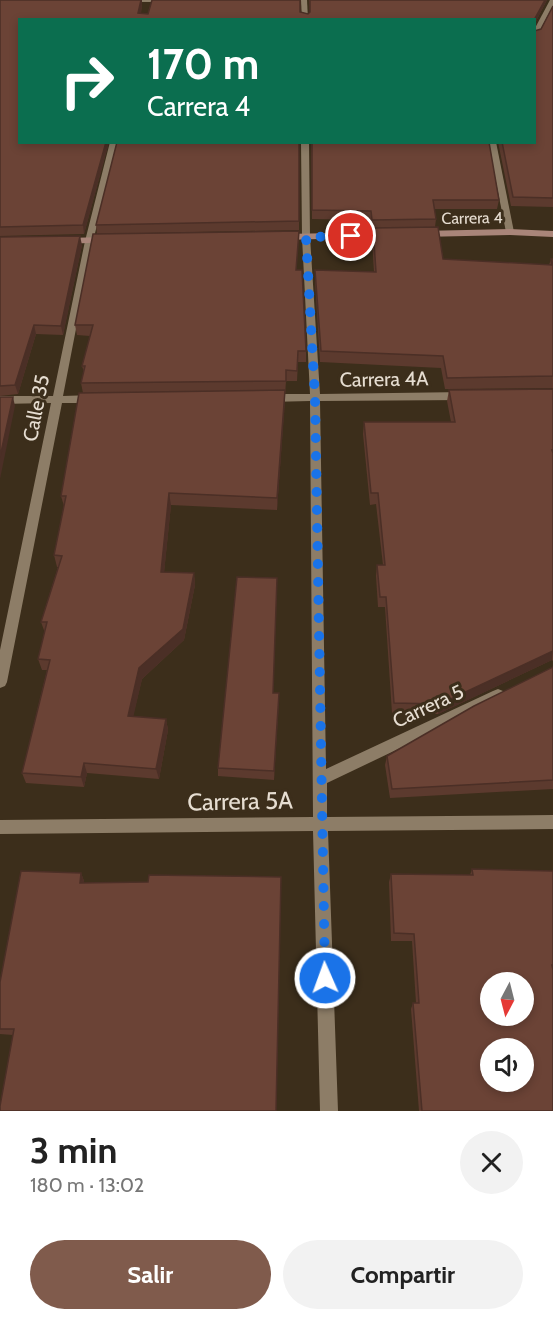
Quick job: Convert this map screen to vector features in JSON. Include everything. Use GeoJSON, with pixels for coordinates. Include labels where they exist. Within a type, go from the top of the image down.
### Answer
{"type":"FeatureCollection","features":[{"type":"Feature","properties":{"kind":"street"},"geometry":{"type":"LineString","coordinates":[[115,0],[164,0]]}},
{"type":"Feature","properties":{"kind":"street"},"geometry":{"type":"LineString","coordinates":[[147,10],[149,0]]}},
{"type":"Feature","properties":{"kind":"street"},"geometry":{"type":"LineString","coordinates":[[304,0],[304,18]]}},
{"type":"Feature","properties":{"kind":"street"},"geometry":{"type":"LineString","coordinates":[[536,32],[553,0]]}},
{"type":"Feature","properties":{"kind":"street","name":"Calle 35"},"geometry":{"type":"LineString","coordinates":[[0,681],[89,241],[113,144]]}},
{"type":"Feature","properties":{"kind":"street"},"geometry":{"type":"LineString","coordinates":[[305,144],[306,237],[315,398],[320,779],[329,1111]]}},
{"type":"Feature","properties":{"kind":"street"},"geometry":{"type":"LineString","coordinates":[[492,144],[510,232]]}},
{"type":"Feature","properties":{"kind":"street","name":"Carrera 4"},"geometry":{"type":"LineString","coordinates":[[408,234],[552,233]]}},
{"type":"Feature","properties":{"kind":"street"},"geometry":{"type":"LineString","coordinates":[[272,237],[397,235]]}},
{"type":"Feature","properties":{"kind":"street"},"geometry":{"type":"LineString","coordinates":[[56,241],[123,240]]}},
{"type":"Feature","properties":{"kind":"street","name":"Carrera 4A"},"geometry":{"type":"LineString","coordinates":[[256,398],[482,395]]}},
{"type":"Feature","properties":{"kind":"street"},"geometry":{"type":"LineString","coordinates":[[0,400],[103,399]]}},
{"type":"Feature","properties":{"kind":"street","name":"Carrera 5"},"geometry":{"type":"LineString","coordinates":[[320,779],[514,687]]}},
{"type":"Feature","properties":{"kind":"street","name":"Carrera 5A"},"geometry":{"type":"LineString","coordinates":[[0,827],[321,822],[553,822]]}},
{"type":"Feature","properties":{"kind":"building"},"geometry":{"type":"Polygon","coordinates":[[[0,0],[141,0],[138,13],[148,14],[152,0],[300,0],[300,12],[308,14],[310,0],[545,0],[535,18],[18,18],[18,144],[105,144],[83,225],[0,227],[0,0]]]}},
{"type":"Feature","properties":{"kind":"building"},"geometry":{"type":"Polygon","coordinates":[[[553,6],[553,198],[513,197],[502,144],[536,144],[536,30],[541,29],[553,6]]]}},
{"type":"Feature","properties":{"kind":"building"},"geometry":{"type":"Polygon","coordinates":[[[116,144],[299,144],[299,221],[96,225],[116,144]]]}},
{"type":"Feature","properties":{"kind":"building"},"geometry":{"type":"Polygon","coordinates":[[[312,144],[489,144],[499,200],[433,200],[436,219],[372,220],[371,211],[312,210],[312,144]]]}},
{"type":"Feature","properties":{"kind":"building"},"geometry":{"type":"Polygon","coordinates":[[[438,227],[443,259],[552,265],[551,259],[553,259],[553,376],[447,378],[443,356],[321,351],[315,270],[376,272],[373,228],[438,227]]]}},
{"type":"Feature","properties":{"kind":"building"},"geometry":{"type":"Polygon","coordinates":[[[299,231],[296,270],[302,270],[306,351],[298,351],[297,371],[286,370],[286,381],[81,383],[85,366],[82,366],[93,325],[75,325],[93,234],[299,231]]]}},
{"type":"Feature","properties":{"kind":"building"},"geometry":{"type":"Polygon","coordinates":[[[80,236],[61,326],[34,325],[15,385],[0,386],[0,237],[80,236]]]}},
{"type":"Feature","properties":{"kind":"building"},"geometry":{"type":"Polygon","coordinates":[[[553,389],[553,651],[440,704],[394,703],[386,597],[380,597],[377,565],[385,565],[378,493],[371,493],[364,422],[455,422],[449,390],[553,389]]]}},
{"type":"Feature","properties":{"kind":"building"},"geometry":{"type":"Polygon","coordinates":[[[285,390],[277,498],[169,493],[161,572],[194,573],[183,629],[139,668],[128,716],[166,719],[156,769],[84,763],[81,777],[22,773],[50,660],[38,659],[47,622],[41,622],[62,556],[54,555],[66,496],[61,496],[79,393],[285,390]]]}},
{"type":"Feature","properties":{"kind":"building"},"geometry":{"type":"Polygon","coordinates":[[[0,397],[13,397],[0,457],[0,397]]]}},
{"type":"Feature","properties":{"kind":"building"},"geometry":{"type":"Polygon","coordinates":[[[237,577],[277,578],[273,693],[279,693],[274,771],[218,768],[237,577]]]}},
{"type":"Feature","properties":{"kind":"building"},"geometry":{"type":"Polygon","coordinates":[[[553,667],[553,780],[392,789],[387,756],[474,706],[553,667]]]}},
{"type":"Feature","properties":{"kind":"building"},"geometry":{"type":"Polygon","coordinates":[[[472,869],[553,871],[553,1111],[422,1111],[413,1003],[419,1003],[414,934],[394,933],[391,874],[473,875],[472,869]]]}},
{"type":"Feature","properties":{"kind":"building"},"geometry":{"type":"Polygon","coordinates":[[[21,871],[81,873],[80,883],[148,882],[149,875],[281,877],[276,1111],[0,1111],[14,1029],[0,1029],[0,982],[21,871]]]}},
{"type":"Feature","properties":{"kind":"route"},"geometry":{"type":"LineString","coordinates":[[325,978],[315,398],[306,237],[351,236]]}}]}
